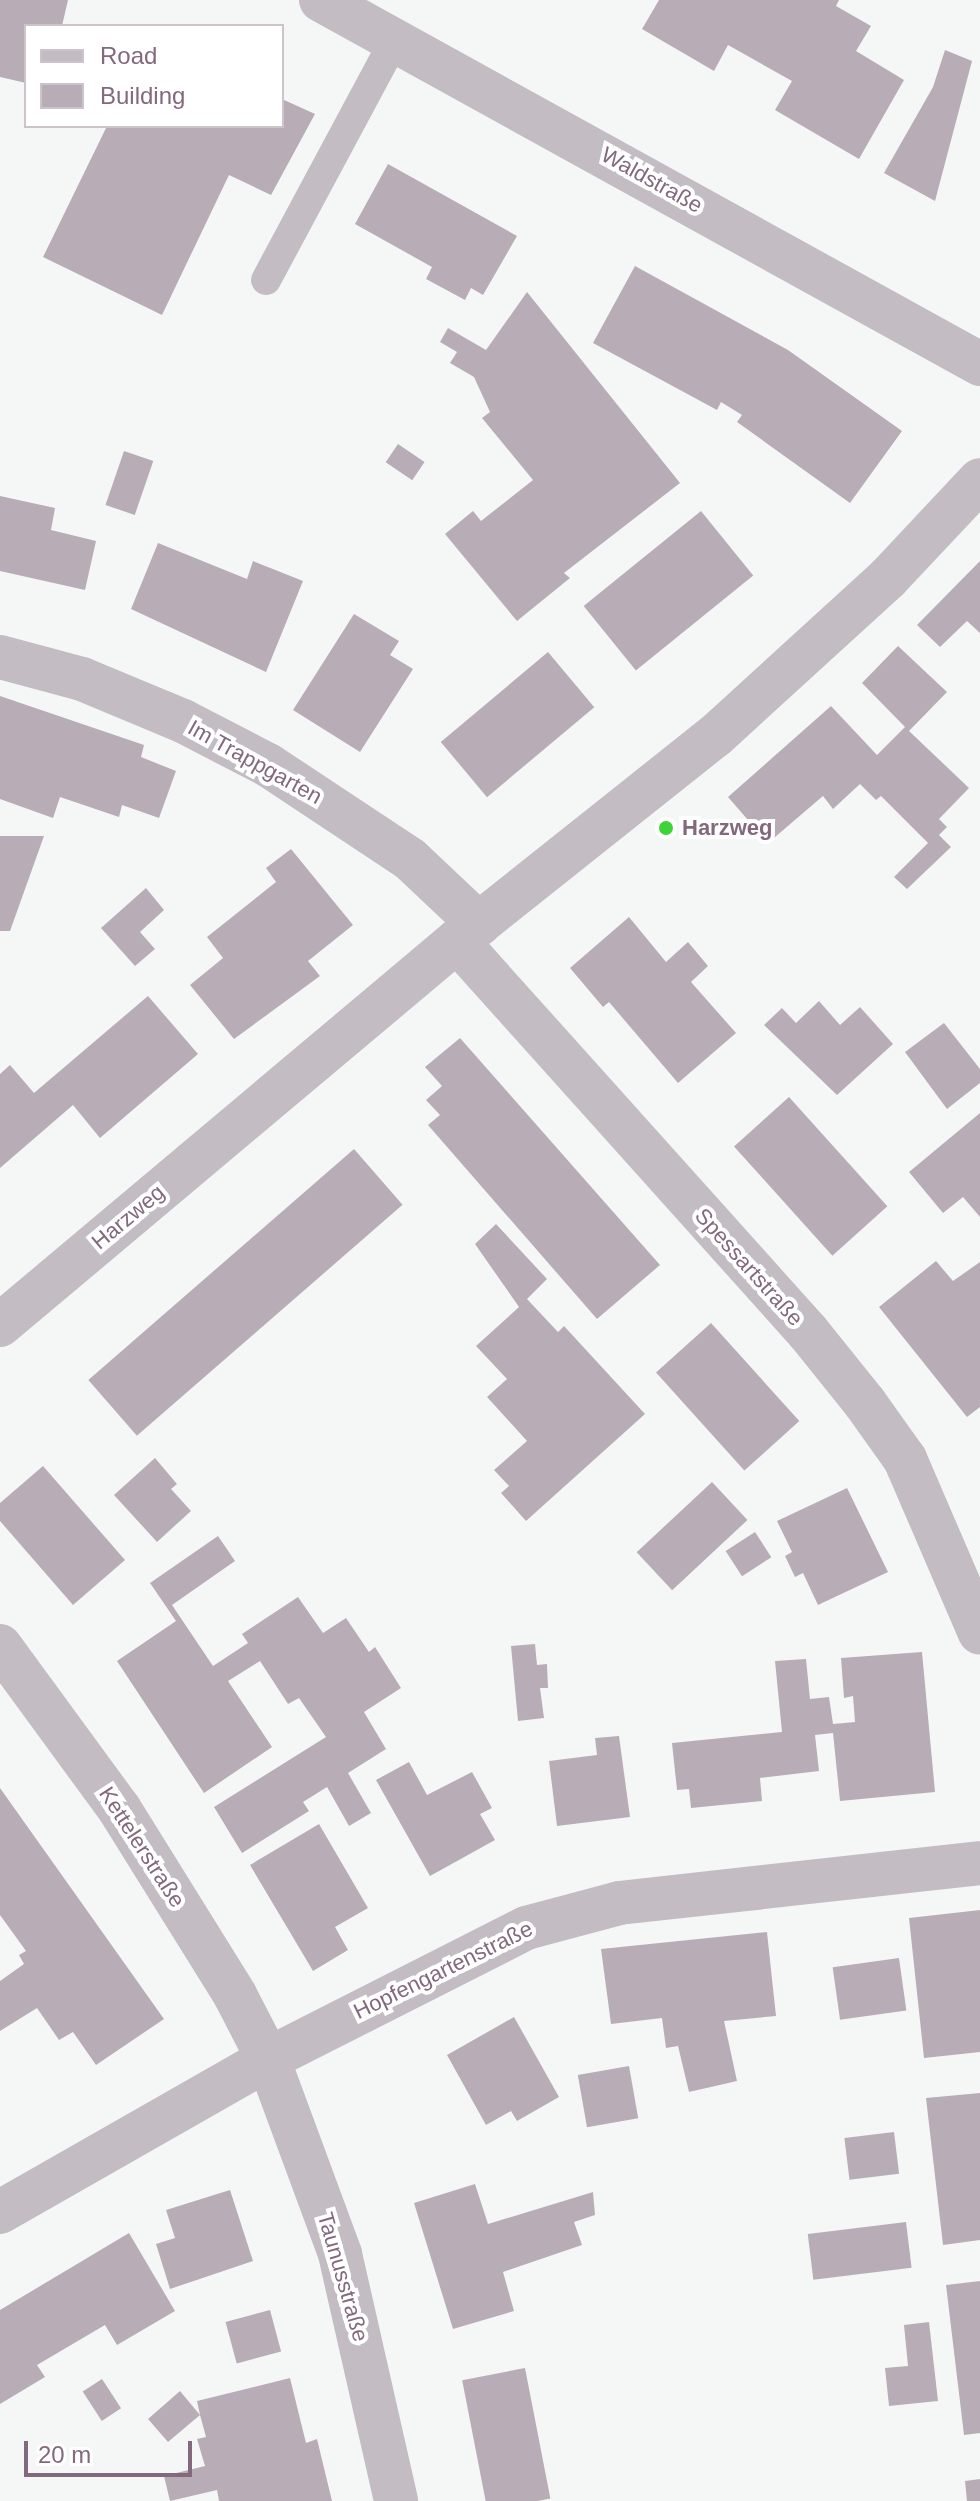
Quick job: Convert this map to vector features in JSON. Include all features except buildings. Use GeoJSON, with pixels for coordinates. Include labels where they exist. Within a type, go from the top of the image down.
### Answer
{"type":"FeatureCollection","features":[{"type":"Feature","properties":{"kind":"street","name":"Waldstraße"},"geometry":{"type":"LineString","coordinates":[[321,0],[396,38],[980,364]]}},
{"type":"Feature","properties":{"kind":"street","name":"Harzweg"},"geometry":{"type":"LineString","coordinates":[[0,1325],[468,932],[768,690],[888,578],[980,480]]}},
{"type":"Feature","properties":{"kind":"street","name":"Im Trappgarten"},"geometry":{"type":"LineString","coordinates":[[0,657],[82,679],[183,721],[268,765],[410,859],[468,932]]}},
{"type":"Feature","properties":{"kind":"street","name":"Spessartstraße"},"geometry":{"type":"LineString","coordinates":[[468,932],[865,1403],[918,1484],[980,1633]]}},
{"type":"Feature","properties":{"kind":"street","name":"Kettelerstraße"},"geometry":{"type":"LineString","coordinates":[[0,1646],[120,1810],[235,1995],[268,2059]]}},
{"type":"Feature","properties":{"kind":"street","name":"Hopfengartenstraße"},"geometry":{"type":"LineString","coordinates":[[0,2212],[268,2059],[472,1951],[559,1917],[619,1903],[980,1863]]}},
{"type":"Feature","properties":{"kind":"street","name":"Taunusstraße"},"geometry":{"type":"LineString","coordinates":[[268,2059],[340,2254],[396,2501]]}},
{"type":"Feature","properties":{"kind":"lane"},"geometry":{"type":"LineString","coordinates":[[266,280],[396,38]]}},
{"type":"Feature","properties":{"kind":"place","name":"Harzweg"},"geometry":{"type":"Point","coordinates":[666,828]}}]}
